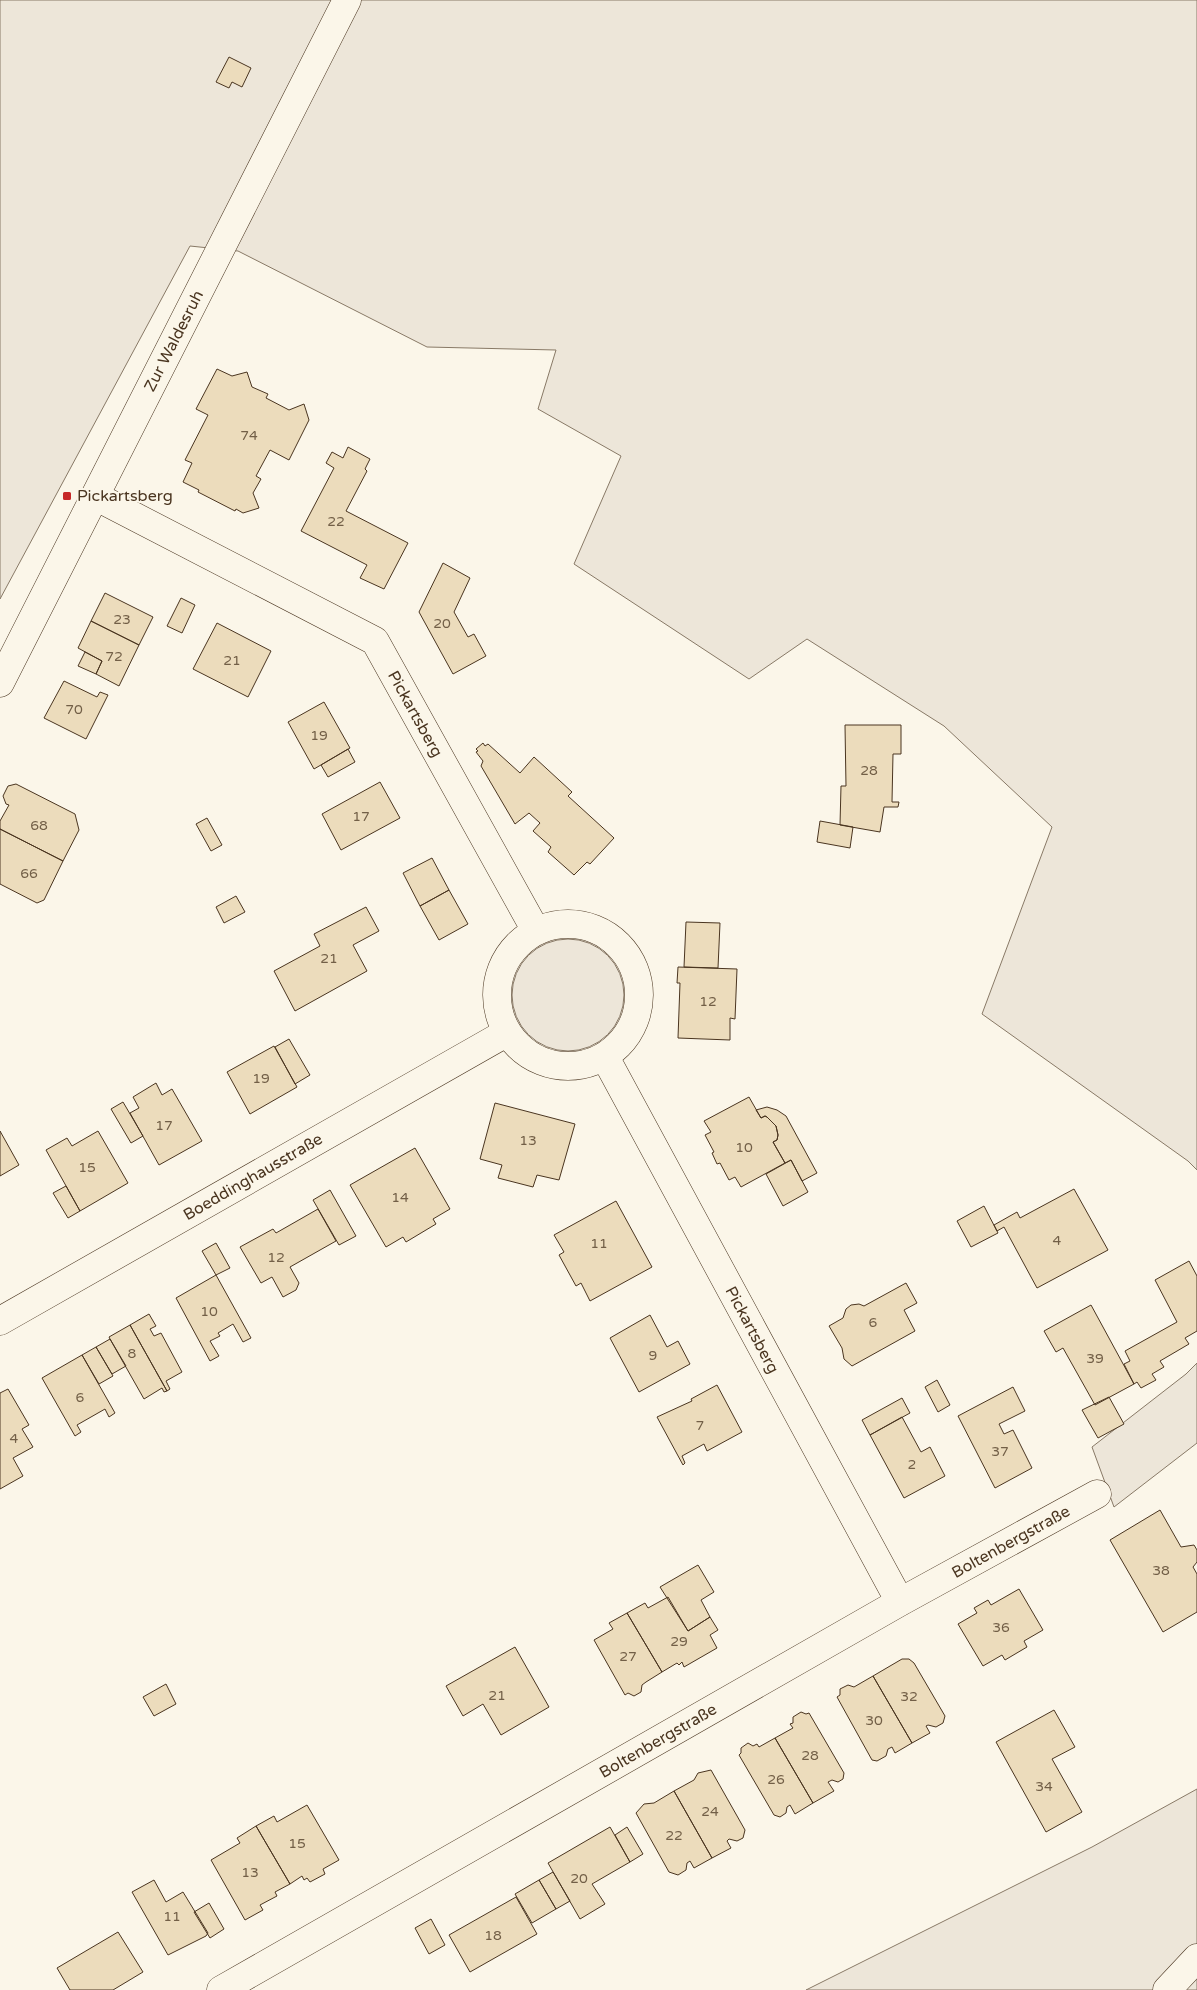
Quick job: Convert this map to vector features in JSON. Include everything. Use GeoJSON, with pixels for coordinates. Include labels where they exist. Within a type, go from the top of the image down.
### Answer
{"type":"FeatureCollection","features":[{"type":"Feature","properties":{"kind":"street","name":"Zur Waldesruh"},"geometry":{"type":"LineString","coordinates":[[0,682],[347,0]]}},
{"type":"Feature","properties":{"kind":"street","name":"Pickartsberg"},"geometry":{"type":"LineString","coordinates":[[95,496],[374,641],[536,931]]}},
{"type":"Feature","properties":{"kind":"street"},"geometry":{"type":"LineString","coordinates":[[558,924],[582,924],[590,927],[604,933],[623,949],[635,970],[640,995],[636,1020],[623,1041],[604,1057],[584,1066],[562,1067],[540,1062],[521,1050],[506,1033],[498,1015],[496,995],[498,976],[507,957],[519,942],[536,931],[558,924]]}},
{"type":"Feature","properties":{"kind":"street","name":"Boeddinghausstraße"},"geometry":{"type":"LineString","coordinates":[[0,1321],[506,1033]]}},
{"type":"Feature","properties":{"kind":"street","name":"Pickartsberg"},"geometry":{"type":"LineString","coordinates":[[604,1057],[900,1602]]}},
{"type":"Feature","properties":{"kind":"street","name":"Boltenbergstraße"},"geometry":{"type":"LineString","coordinates":[[221,1990],[900,1602],[1097,1494]]}},
{"type":"Feature","properties":{"kind":"street"},"geometry":{"type":"LineString","coordinates":[[1167,1990],[1197,1958]]}},
{"type":"Feature","properties":{"kind":"shaded area"},"geometry":{"type":"Polygon","coordinates":[[[0,0],[1197,0],[1197,1170],[1188,1161],[982,1014],[1052,827],[944,726],[807,639],[749,679],[574,564],[621,456],[538,409],[556,350],[427,347],[238,251],[190,246],[0,599],[0,0]]]}},
{"type":"Feature","properties":{"kind":"shaded area"},"geometry":{"type":"Polygon","coordinates":[[[568,939],[590,943],[608,955],[620,973],[624,995],[620,1017],[608,1035],[590,1047],[568,1051],[546,1047],[528,1035],[516,1017],[512,995],[516,973],[528,955],[546,943],[568,939]]]}},
{"type":"Feature","properties":{"kind":"shaded area"},"geometry":{"type":"Polygon","coordinates":[[[1197,1363],[1197,1443],[1114,1507],[1092,1447],[1186,1374],[1197,1363]]]}},
{"type":"Feature","properties":{"kind":"shaded area"},"geometry":{"type":"Polygon","coordinates":[[[1197,1789],[1197,1990],[806,1990],[1092,1847],[1197,1789]]]}},
{"type":"Feature","properties":{"kind":"building"},"geometry":{"type":"Polygon","coordinates":[[[229,57],[251,68],[242,87],[232,82],[229,88],[216,82],[229,57]]]}},
{"type":"Feature","properties":{"kind":"building"},"geometry":{"type":"Polygon","coordinates":[[[217,369],[232,376],[247,372],[252,387],[268,394],[266,398],[289,410],[304,404],[309,420],[289,460],[270,450],[256,476],[261,479],[253,493],[259,508],[243,513],[236,509],[235,511],[198,492],[199,490],[183,482],[192,463],[185,460],[208,415],[196,409],[217,369]]]}},
{"type":"Feature","properties":{"kind":"building"},"geometry":{"type":"Polygon","coordinates":[[[348,447],[370,459],[365,469],[367,471],[346,511],[408,543],[384,589],[360,578],[367,565],[301,531],[334,468],[326,463],[332,452],[343,458],[348,447]]]}},
{"type":"Feature","properties":{"kind":"building"},"geometry":{"type":"Polygon","coordinates":[[[443,563],[470,578],[454,612],[468,637],[474,634],[486,656],[453,674],[419,612],[443,563]]]}},
{"type":"Feature","properties":{"kind":"building"},"geometry":{"type":"Polygon","coordinates":[[[105,593],[153,617],[139,645],[91,621],[105,593]]]}},
{"type":"Feature","properties":{"kind":"building"},"geometry":{"type":"Polygon","coordinates":[[[181,598],[195,605],[182,633],[167,626],[181,598]]]}},
{"type":"Feature","properties":{"kind":"building"},"geometry":{"type":"Polygon","coordinates":[[[91,621],[139,645],[119,686],[96,674],[102,661],[78,648],[91,621]]]}},
{"type":"Feature","properties":{"kind":"building"},"geometry":{"type":"Polygon","coordinates":[[[217,623],[271,651],[248,697],[193,669],[217,623]]]}},
{"type":"Feature","properties":{"kind":"building"},"geometry":{"type":"Polygon","coordinates":[[[85,652],[102,661],[96,674],[78,666],[85,652]]]}},
{"type":"Feature","properties":{"kind":"building"},"geometry":{"type":"Polygon","coordinates":[[[64,681],[97,697],[100,692],[108,695],[86,739],[44,718],[64,681]]]}},
{"type":"Feature","properties":{"kind":"building"},"geometry":{"type":"Polygon","coordinates":[[[324,702],[350,748],[314,769],[288,722],[324,702]]]}},
{"type":"Feature","properties":{"kind":"building"},"geometry":{"type":"Polygon","coordinates":[[[845,725],[901,725],[901,754],[893,754],[892,802],[899,802],[898,807],[884,807],[880,832],[840,825],[841,786],[846,786],[845,725]]]}},
{"type":"Feature","properties":{"kind":"building"},"geometry":{"type":"Polygon","coordinates":[[[483,743],[485,746],[488,744],[520,773],[534,757],[572,792],[568,796],[614,838],[590,864],[587,862],[574,875],[548,852],[551,847],[533,831],[540,823],[529,813],[515,824],[481,766],[483,761],[476,752],[478,751],[476,749],[483,743]]]}},
{"type":"Feature","properties":{"kind":"building"},"geometry":{"type":"Polygon","coordinates":[[[348,749],[355,762],[328,777],[321,765],[348,749]]]}},
{"type":"Feature","properties":{"kind":"building"},"geometry":{"type":"Polygon","coordinates":[[[380,782],[400,818],[341,850],[322,814],[380,782]]]}},
{"type":"Feature","properties":{"kind":"building"},"geometry":{"type":"Polygon","coordinates":[[[16,784],[75,814],[79,830],[63,861],[0,829],[0,821],[9,805],[6,804],[3,796],[8,786],[16,784]]]}},
{"type":"Feature","properties":{"kind":"building"},"geometry":{"type":"Polygon","coordinates":[[[207,818],[222,845],[211,851],[196,824],[207,818]]]}},
{"type":"Feature","properties":{"kind":"building"},"geometry":{"type":"Polygon","coordinates":[[[820,821],[853,827],[850,848],[817,842],[820,821]]]}},
{"type":"Feature","properties":{"kind":"building"},"geometry":{"type":"Polygon","coordinates":[[[0,829],[63,861],[44,900],[37,903],[0,884],[0,829]]]}},
{"type":"Feature","properties":{"kind":"building"},"geometry":{"type":"Polygon","coordinates":[[[432,858],[449,890],[420,906],[403,873],[432,858]]]}},
{"type":"Feature","properties":{"kind":"building"},"geometry":{"type":"Polygon","coordinates":[[[449,890],[468,924],[439,940],[420,906],[449,890]]]}},
{"type":"Feature","properties":{"kind":"building"},"geometry":{"type":"Polygon","coordinates":[[[236,896],[245,912],[224,923],[216,907],[236,896]]]}},
{"type":"Feature","properties":{"kind":"building"},"geometry":{"type":"Polygon","coordinates":[[[366,907],[379,931],[353,945],[367,971],[295,1011],[274,971],[320,946],[314,934],[366,907]]]}},
{"type":"Feature","properties":{"kind":"building"},"geometry":{"type":"Polygon","coordinates":[[[686,922],[720,923],[718,968],[684,967],[686,922]]]}},
{"type":"Feature","properties":{"kind":"building"},"geometry":{"type":"Polygon","coordinates":[[[678,967],[737,969],[735,1019],[730,1018],[730,1040],[678,1038],[680,983],[677,983],[678,967]]]}},
{"type":"Feature","properties":{"kind":"building"},"geometry":{"type":"Polygon","coordinates":[[[289,1039],[310,1075],[295,1084],[275,1047],[289,1039]]]}},
{"type":"Feature","properties":{"kind":"building"},"geometry":{"type":"Polygon","coordinates":[[[274,1046],[297,1087],[250,1114],[227,1072],[274,1046]]]}},
{"type":"Feature","properties":{"kind":"building"},"geometry":{"type":"Polygon","coordinates":[[[156,1083],[162,1095],[172,1089],[202,1141],[159,1165],[130,1113],[139,1108],[133,1097],[156,1083]]]}},
{"type":"Feature","properties":{"kind":"building"},"geometry":{"type":"Polygon","coordinates":[[[749,1097],[761,1118],[767,1117],[776,1126],[778,1135],[777,1140],[773,1142],[785,1163],[741,1187],[735,1177],[729,1180],[720,1163],[717,1164],[712,1153],[714,1152],[705,1135],[711,1132],[704,1121],[749,1097]]]}},
{"type":"Feature","properties":{"kind":"building"},"geometry":{"type":"Polygon","coordinates":[[[123,1102],[143,1136],[131,1143],[111,1109],[123,1102]]]}},
{"type":"Feature","properties":{"kind":"building"},"geometry":{"type":"Polygon","coordinates":[[[495,1103],[575,1124],[559,1180],[537,1175],[533,1187],[498,1178],[502,1165],[480,1159],[495,1103]]]}},
{"type":"Feature","properties":{"kind":"building"},"geometry":{"type":"Polygon","coordinates":[[[767,1107],[777,1110],[786,1116],[817,1173],[802,1181],[791,1160],[785,1163],[773,1142],[777,1140],[778,1135],[776,1126],[767,1117],[761,1118],[756,1110],[767,1107]]]}},
{"type":"Feature","properties":{"kind":"building"},"geometry":{"type":"Polygon","coordinates":[[[0,1131],[19,1165],[0,1176],[0,1131]]]}},
{"type":"Feature","properties":{"kind":"building"},"geometry":{"type":"Polygon","coordinates":[[[98,1131],[128,1183],[80,1211],[46,1150],[67,1138],[72,1146],[98,1131]]]}},
{"type":"Feature","properties":{"kind":"building"},"geometry":{"type":"Polygon","coordinates":[[[415,1148],[450,1209],[433,1219],[436,1224],[406,1242],[403,1237],[386,1247],[350,1185],[415,1148]]]}},
{"type":"Feature","properties":{"kind":"building"},"geometry":{"type":"Polygon","coordinates":[[[791,1160],[808,1192],[783,1206],[766,1174],[791,1160]]]}},
{"type":"Feature","properties":{"kind":"building"},"geometry":{"type":"Polygon","coordinates":[[[66,1186],[80,1211],[68,1218],[53,1193],[66,1186]]]}},
{"type":"Feature","properties":{"kind":"building"},"geometry":{"type":"Polygon","coordinates":[[[1074,1189],[1108,1250],[1037,1288],[1004,1227],[997,1231],[994,1225],[1017,1212],[1020,1218],[1074,1189]]]}},
{"type":"Feature","properties":{"kind":"building"},"geometry":{"type":"Polygon","coordinates":[[[330,1190],[356,1236],[339,1245],[313,1200],[330,1190]]]}},
{"type":"Feature","properties":{"kind":"building"},"geometry":{"type":"Polygon","coordinates":[[[616,1201],[652,1267],[590,1301],[581,1283],[576,1286],[559,1255],[564,1252],[554,1235],[616,1201]]]}},
{"type":"Feature","properties":{"kind":"building"},"geometry":{"type":"Polygon","coordinates":[[[984,1206],[998,1233],[971,1247],[957,1221],[984,1206]]]}},
{"type":"Feature","properties":{"kind":"building"},"geometry":{"type":"Polygon","coordinates":[[[318,1209],[336,1241],[290,1267],[299,1283],[296,1290],[283,1297],[272,1277],[261,1283],[240,1247],[273,1229],[276,1233],[318,1209]]]}},
{"type":"Feature","properties":{"kind":"building"},"geometry":{"type":"Polygon","coordinates":[[[216,1243],[230,1268],[216,1275],[202,1251],[216,1243]]]}},
{"type":"Feature","properties":{"kind":"building"},"geometry":{"type":"Polygon","coordinates":[[[1189,1261],[1197,1276],[1197,1331],[1185,1338],[1189,1344],[1160,1361],[1164,1367],[1152,1374],[1156,1380],[1141,1388],[1137,1382],[1134,1384],[1124,1364],[1130,1361],[1125,1351],[1177,1322],[1155,1280],[1189,1261]]]}},
{"type":"Feature","properties":{"kind":"building"},"geometry":{"type":"Polygon","coordinates":[[[216,1275],[251,1338],[243,1342],[233,1324],[218,1333],[220,1336],[210,1341],[219,1356],[210,1361],[176,1298],[216,1275]]]}},
{"type":"Feature","properties":{"kind":"building"},"geometry":{"type":"Polygon","coordinates":[[[906,1283],[917,1303],[904,1310],[915,1331],[852,1366],[844,1359],[842,1348],[829,1326],[843,1318],[846,1309],[851,1305],[859,1304],[864,1306],[906,1283]]]}},
{"type":"Feature","properties":{"kind":"building"},"geometry":{"type":"Polygon","coordinates":[[[1091,1305],[1134,1384],[1095,1405],[1063,1348],[1056,1352],[1044,1331],[1091,1305]]]}},
{"type":"Feature","properties":{"kind":"building"},"geometry":{"type":"Polygon","coordinates":[[[149,1314],[156,1326],[150,1329],[154,1336],[161,1333],[182,1372],[166,1381],[170,1389],[167,1391],[130,1325],[149,1314]]]}},
{"type":"Feature","properties":{"kind":"building"},"geometry":{"type":"Polygon","coordinates":[[[650,1315],[667,1347],[678,1341],[690,1364],[639,1392],[610,1338],[650,1315]]]}},
{"type":"Feature","properties":{"kind":"building"},"geometry":{"type":"Polygon","coordinates":[[[130,1325],[167,1391],[164,1392],[162,1388],[144,1399],[110,1339],[109,1337],[130,1325]]]}},
{"type":"Feature","properties":{"kind":"building"},"geometry":{"type":"Polygon","coordinates":[[[110,1339],[126,1366],[112,1374],[96,1347],[110,1339]]]}},
{"type":"Feature","properties":{"kind":"building"},"geometry":{"type":"Polygon","coordinates":[[[96,1347],[113,1376],[99,1384],[82,1355],[96,1347]]]}},
{"type":"Feature","properties":{"kind":"building"},"geometry":{"type":"Polygon","coordinates":[[[82,1355],[115,1413],[109,1417],[105,1409],[77,1425],[81,1432],[75,1436],[42,1378],[82,1355]]]}},
{"type":"Feature","properties":{"kind":"building"},"geometry":{"type":"Polygon","coordinates":[[[937,1380],[950,1405],[938,1412],[925,1387],[937,1380]]]}},
{"type":"Feature","properties":{"kind":"building"},"geometry":{"type":"Polygon","coordinates":[[[717,1385],[742,1432],[707,1451],[704,1444],[682,1456],[685,1463],[683,1465],[657,1417],[692,1401],[691,1399],[717,1385]]]}},
{"type":"Feature","properties":{"kind":"building"},"geometry":{"type":"Polygon","coordinates":[[[1013,1387],[1025,1411],[999,1424],[1004,1434],[1013,1430],[1032,1468],[995,1488],[958,1416],[1013,1387]]]}},
{"type":"Feature","properties":{"kind":"building"},"geometry":{"type":"Polygon","coordinates":[[[8,1389],[29,1425],[22,1429],[33,1447],[13,1458],[23,1476],[0,1489],[0,1393],[8,1389]]]}},
{"type":"Feature","properties":{"kind":"building"},"geometry":{"type":"Polygon","coordinates":[[[1109,1397],[1124,1424],[1098,1438],[1082,1410],[1109,1397]]]}},
{"type":"Feature","properties":{"kind":"building"},"geometry":{"type":"Polygon","coordinates":[[[902,1398],[910,1413],[870,1435],[862,1420],[902,1398]]]}},
{"type":"Feature","properties":{"kind":"building"},"geometry":{"type":"Polygon","coordinates":[[[902,1417],[921,1452],[930,1447],[945,1476],[904,1498],[870,1435],[902,1417]]]}},
{"type":"Feature","properties":{"kind":"building"},"geometry":{"type":"Polygon","coordinates":[[[1160,1510],[1181,1547],[1194,1545],[1197,1550],[1197,1562],[1193,1567],[1197,1574],[1197,1612],[1163,1632],[1110,1540],[1160,1510]]]}},
{"type":"Feature","properties":{"kind":"building"},"geometry":{"type":"Polygon","coordinates":[[[698,1565],[714,1592],[701,1600],[710,1617],[688,1631],[660,1587],[698,1565]]]}},
{"type":"Feature","properties":{"kind":"building"},"geometry":{"type":"Polygon","coordinates":[[[1019,1589],[1043,1630],[1024,1641],[1027,1647],[1005,1660],[1002,1655],[983,1666],[958,1624],[977,1613],[974,1608],[988,1600],[991,1605],[1019,1589]]]}},
{"type":"Feature","properties":{"kind":"building"},"geometry":{"type":"Polygon","coordinates":[[[668,1597],[688,1631],[710,1617],[718,1630],[710,1635],[717,1648],[684,1667],[682,1662],[679,1665],[677,1663],[662,1672],[627,1613],[645,1603],[648,1608],[668,1597]]]}},
{"type":"Feature","properties":{"kind":"building"},"geometry":{"type":"Polygon","coordinates":[[[627,1613],[662,1672],[642,1685],[641,1692],[634,1696],[628,1693],[625,1695],[594,1640],[613,1629],[609,1623],[627,1613]]]}},
{"type":"Feature","properties":{"kind":"building"},"geometry":{"type":"Polygon","coordinates":[[[515,1647],[549,1707],[501,1735],[483,1704],[463,1716],[446,1686],[515,1647]]]}},
{"type":"Feature","properties":{"kind":"building"},"geometry":{"type":"Polygon","coordinates":[[[902,1659],[909,1659],[914,1663],[945,1716],[943,1723],[936,1727],[926,1726],[930,1733],[912,1743],[873,1676],[902,1659]]]}},
{"type":"Feature","properties":{"kind":"building"},"geometry":{"type":"Polygon","coordinates":[[[873,1676],[912,1743],[895,1753],[892,1747],[888,1749],[886,1756],[877,1761],[872,1760],[837,1697],[840,1695],[840,1689],[848,1685],[854,1687],[873,1676]]]}},
{"type":"Feature","properties":{"kind":"building"},"geometry":{"type":"Polygon","coordinates":[[[166,1684],[176,1704],[154,1716],[143,1697],[166,1684]]]}},
{"type":"Feature","properties":{"kind":"building"},"geometry":{"type":"Polygon","coordinates":[[[1054,1710],[1075,1747],[1052,1759],[1082,1812],[1046,1832],[996,1742],[1054,1710]]]}},
{"type":"Feature","properties":{"kind":"building"},"geometry":{"type":"Polygon","coordinates":[[[801,1712],[809,1713],[844,1773],[843,1779],[838,1782],[832,1780],[828,1782],[834,1791],[813,1803],[775,1738],[793,1728],[790,1724],[793,1723],[793,1717],[801,1712]]]}},
{"type":"Feature","properties":{"kind":"building"},"geometry":{"type":"Polygon","coordinates":[[[775,1738],[813,1803],[795,1814],[790,1805],[787,1807],[786,1813],[780,1817],[774,1815],[739,1755],[741,1748],[748,1743],[753,1746],[757,1744],[759,1747],[775,1738]]]}},
{"type":"Feature","properties":{"kind":"building"},"geometry":{"type":"Polygon","coordinates":[[[711,1770],[745,1830],[743,1838],[737,1841],[729,1839],[727,1841],[731,1848],[712,1858],[674,1791],[694,1780],[698,1773],[711,1770]]]}},
{"type":"Feature","properties":{"kind":"building"},"geometry":{"type":"Polygon","coordinates":[[[674,1791],[712,1858],[694,1868],[690,1861],[687,1863],[686,1870],[678,1875],[669,1872],[636,1813],[644,1804],[654,1803],[674,1791]]]}},
{"type":"Feature","properties":{"kind":"building"},"geometry":{"type":"Polygon","coordinates":[[[307,1805],[339,1860],[323,1869],[325,1874],[310,1882],[307,1878],[304,1880],[302,1876],[290,1884],[256,1826],[274,1816],[277,1822],[307,1805]]]}},
{"type":"Feature","properties":{"kind":"building"},"geometry":{"type":"Polygon","coordinates":[[[256,1826],[290,1884],[275,1892],[277,1896],[260,1905],[263,1910],[245,1920],[211,1860],[240,1843],[237,1838],[256,1826]]]}},
{"type":"Feature","properties":{"kind":"building"},"geometry":{"type":"Polygon","coordinates":[[[610,1827],[630,1862],[592,1884],[605,1904],[580,1919],[548,1863],[610,1827]]]}},
{"type":"Feature","properties":{"kind":"building"},"geometry":{"type":"Polygon","coordinates":[[[627,1827],[643,1854],[630,1862],[615,1835],[627,1827]]]}},
{"type":"Feature","properties":{"kind":"building"},"geometry":{"type":"Polygon","coordinates":[[[553,1872],[570,1901],[556,1909],[539,1880],[553,1872]]]}},
{"type":"Feature","properties":{"kind":"building"},"geometry":{"type":"Polygon","coordinates":[[[154,1880],[166,1902],[183,1892],[208,1933],[206,1936],[168,1955],[132,1892],[154,1880]]]}},
{"type":"Feature","properties":{"kind":"building"},"geometry":{"type":"Polygon","coordinates":[[[539,1880],[556,1909],[532,1923],[515,1894],[539,1880]]]}},
{"type":"Feature","properties":{"kind":"building"},"geometry":{"type":"Polygon","coordinates":[[[516,1897],[537,1934],[470,1972],[449,1935],[516,1897]]]}},
{"type":"Feature","properties":{"kind":"building"},"geometry":{"type":"Polygon","coordinates":[[[209,1903],[224,1929],[210,1938],[194,1912],[209,1903]]]}},
{"type":"Feature","properties":{"kind":"building"},"geometry":{"type":"Polygon","coordinates":[[[431,1919],[445,1945],[429,1954],[415,1928],[431,1919]]]}},
{"type":"Feature","properties":{"kind":"building"},"geometry":{"type":"Polygon","coordinates":[[[118,1932],[143,1972],[113,1990],[70,1990],[57,1968],[118,1932]]]}},
{"type":"Feature","properties":{"kind":"place","name":"Pickartsberg"},"geometry":{"type":"Point","coordinates":[67,496]}}]}
